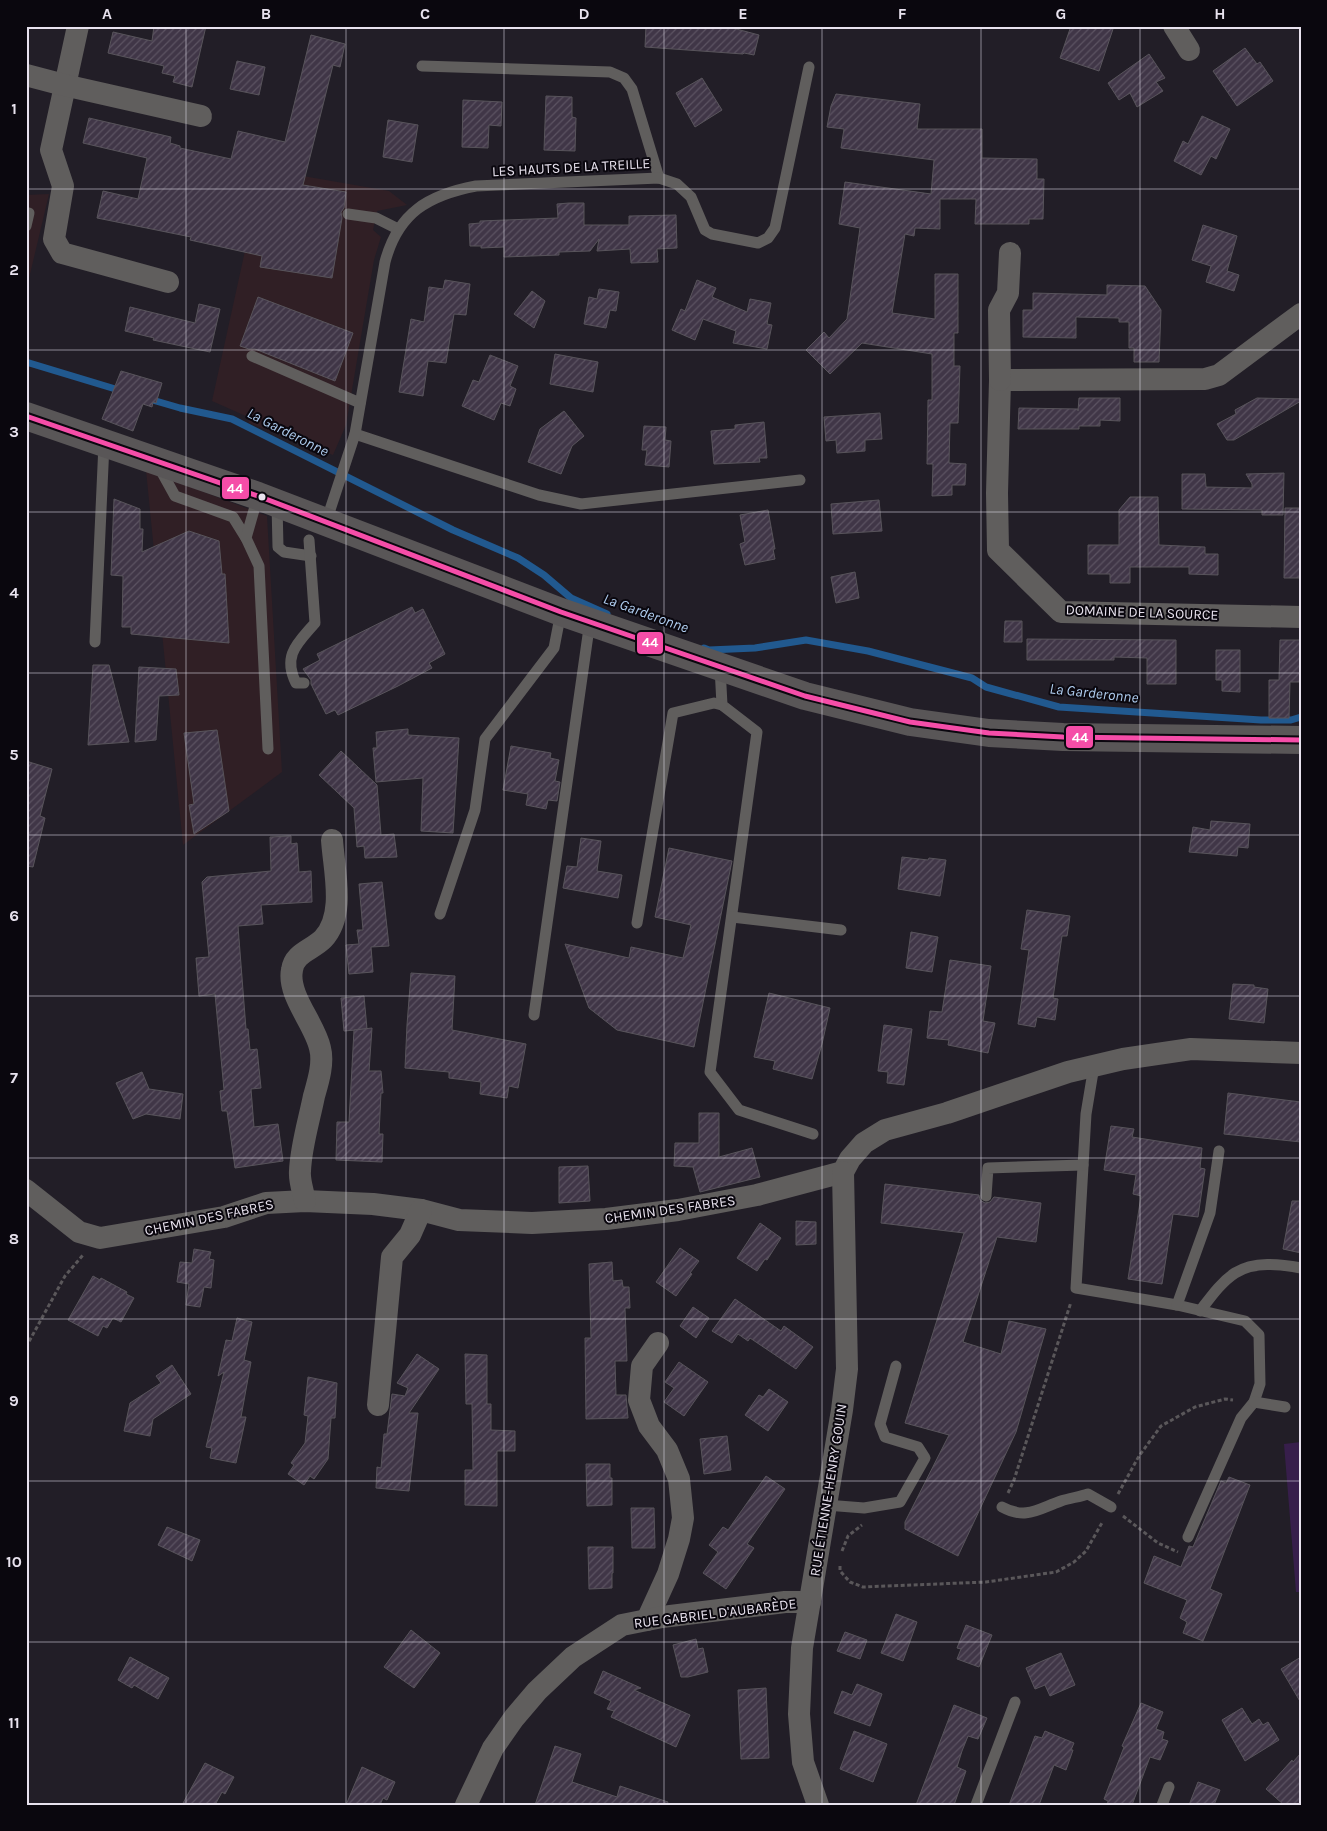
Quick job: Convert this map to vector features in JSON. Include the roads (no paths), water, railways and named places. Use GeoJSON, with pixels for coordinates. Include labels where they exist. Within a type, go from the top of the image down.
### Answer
{"type":"FeatureCollection","features":[{"type":"Feature","properties":{"kind":"main road"},"geometry":{"type":"LineString","coordinates":[[26,416],[267,500],[318,531],[590,621],[806,696],[910,722],[989,733],[1064,737],[1301,740]]}},
{"type":"Feature","properties":{"kind":"street"},"geometry":{"type":"LineString","coordinates":[[78,26],[51,150],[63,186],[54,239],[62,253],[168,282]]}},
{"type":"Feature","properties":{"kind":"street"},"geometry":{"type":"LineString","coordinates":[[1174,26],[1189,50]]}},
{"type":"Feature","properties":{"kind":"street"},"geometry":{"type":"LineString","coordinates":[[26,75],[201,116]]}},
{"type":"Feature","properties":{"kind":"street","name":"DOMAINE DE LA SOURCE"},"geometry":{"type":"LineString","coordinates":[[1010,253],[1008,293],[999,310],[998,550],[1061,612],[1301,617]]}},
{"type":"Feature","properties":{"kind":"street"},"geometry":{"type":"LineString","coordinates":[[1000,380],[1205,379],[1219,375],[1301,314]]}},
{"type":"Feature","properties":{"kind":"street"},"geometry":{"type":"LineString","coordinates":[[305,1201],[299,1173],[320,1072],[320,1048],[294,990],[291,978],[292,968],[297,958],[322,939],[333,925],[337,905],[332,840]]}},
{"type":"Feature","properties":{"kind":"street"},"geometry":{"type":"LineString","coordinates":[[844,1172],[850,1159],[864,1143],[884,1130],[947,1113],[1068,1072],[1123,1060],[1191,1049],[1301,1053]]}},
{"type":"Feature","properties":{"kind":"street","name":"CHEMIN DES FABRES"},"geometry":{"type":"LineString","coordinates":[[26,1190],[79,1232],[100,1238],[224,1217],[266,1203],[305,1201],[373,1204],[421,1210],[459,1220],[532,1223],[606,1219],[678,1210],[757,1196],[844,1172]]}},
{"type":"Feature","properties":{"kind":"street","name":"RUE ÉTIENNE-HENRY GOUIN"},"geometry":{"type":"LineString","coordinates":[[818,1805],[803,1762],[799,1714],[802,1648],[842,1410],[847,1369],[844,1172]]}},
{"type":"Feature","properties":{"kind":"street"},"geometry":{"type":"LineString","coordinates":[[378,1405],[392,1257],[410,1236],[421,1210]]}},
{"type":"Feature","properties":{"kind":"street"},"geometry":{"type":"LineString","coordinates":[[647,1620],[668,1574],[683,1518],[679,1479],[668,1450],[649,1426],[639,1400],[642,1366],[658,1343]]}},
{"type":"Feature","properties":{"kind":"street","name":"RUE GABRIEL D'AUBARÈDE"},"geometry":{"type":"LineString","coordinates":[[466,1805],[493,1748],[514,1718],[537,1691],[573,1657],[622,1625],[785,1602],[810,1602]]}},
{"type":"Feature","properties":{"kind":"lane","name":"LES HAUTS DE LA TREILLE"},"geometry":{"type":"LineString","coordinates":[[318,531],[337,490],[355,434],[389,246],[408,216],[429,202],[451,191],[476,186],[659,178],[632,89],[624,78],[610,72],[422,66]]}},
{"type":"Feature","properties":{"kind":"lane"},"geometry":{"type":"LineString","coordinates":[[659,178],[677,184],[691,197],[706,230],[712,234],[758,243],[768,238],[775,228],[809,67]]}},
{"type":"Feature","properties":{"kind":"lane"},"geometry":{"type":"LineString","coordinates":[[26,226],[29,213]]}},
{"type":"Feature","properties":{"kind":"lane"},"geometry":{"type":"LineString","coordinates":[[348,214],[376,218],[398,229]]}},
{"type":"Feature","properties":{"kind":"lane"},"geometry":{"type":"LineString","coordinates":[[252,356],[360,403]]}},
{"type":"Feature","properties":{"kind":"lane"},"geometry":{"type":"LineString","coordinates":[[355,434],[540,495],[581,504],[800,480]]}},
{"type":"Feature","properties":{"kind":"lane"},"geometry":{"type":"LineString","coordinates":[[95,642],[104,443]]}},
{"type":"Feature","properties":{"kind":"lane"},"geometry":{"type":"LineString","coordinates":[[156,461],[175,496],[234,517],[259,566],[268,749]]}},
{"type":"Feature","properties":{"kind":"lane"},"geometry":{"type":"LineString","coordinates":[[246,538],[267,500]]}},
{"type":"Feature","properties":{"kind":"lane"},"geometry":{"type":"LineString","coordinates":[[267,500],[278,546],[284,552],[311,556]]}},
{"type":"Feature","properties":{"kind":"lane"},"geometry":{"type":"LineString","coordinates":[[304,683],[296,683],[291,673],[292,652],[315,623],[311,556],[318,531]]}},
{"type":"Feature","properties":{"kind":"lane"},"geometry":{"type":"LineString","coordinates":[[440,914],[475,810],[485,739],[554,648],[561,612]]}},
{"type":"Feature","properties":{"kind":"lane"},"geometry":{"type":"LineString","coordinates":[[534,1015],[590,621]]}},
{"type":"Feature","properties":{"kind":"lane"},"geometry":{"type":"LineString","coordinates":[[720,667],[722,705]]}},
{"type":"Feature","properties":{"kind":"lane"},"geometry":{"type":"LineString","coordinates":[[637,924],[673,714],[714,703],[722,705],[757,732],[710,1072],[739,1110],[813,1134]]}},
{"type":"Feature","properties":{"kind":"lane"},"geometry":{"type":"LineString","coordinates":[[732,917],[841,930]]}},
{"type":"Feature","properties":{"kind":"lane"},"geometry":{"type":"LineString","coordinates":[[1094,1066],[1086,1114],[1076,1288],[1177,1305],[1245,1321],[1259,1335],[1260,1384],[1254,1402],[1241,1418],[1188,1537]]}},
{"type":"Feature","properties":{"kind":"lane"},"geometry":{"type":"LineString","coordinates":[[1177,1305],[1210,1213],[1219,1151]]}},
{"type":"Feature","properties":{"kind":"lane"},"geometry":{"type":"LineString","coordinates":[[986,1196],[988,1168],[1083,1165]]}},
{"type":"Feature","properties":{"kind":"lane"},"geometry":{"type":"LineString","coordinates":[[1200,1311],[1219,1287],[1235,1273],[1250,1267],[1279,1264],[1301,1268]]}},
{"type":"Feature","properties":{"kind":"lane"},"geometry":{"type":"LineString","coordinates":[[826,1505],[864,1508],[900,1502],[925,1458],[918,1447],[885,1437],[880,1424],[896,1366]]}},
{"type":"Feature","properties":{"kind":"lane"},"geometry":{"type":"LineString","coordinates":[[1254,1402],[1285,1407]]}},
{"type":"Feature","properties":{"kind":"lane"},"geometry":{"type":"LineString","coordinates":[[1002,1507],[1013,1513],[1033,1513],[1062,1501],[1088,1494],[1111,1507]]}},
{"type":"Feature","properties":{"kind":"lane"},"geometry":{"type":"LineString","coordinates":[[976,1805],[1016,1702]]}},
{"type":"Feature","properties":{"kind":"lane"},"geometry":{"type":"LineString","coordinates":[[1162,1805],[1169,1787]]}},
{"type":"Feature","properties":{"kind":"waterway","name":"La Garderonne"},"geometry":{"type":"LineString","coordinates":[[26,362],[122,391]]}},
{"type":"Feature","properties":{"kind":"waterway","name":"La Garderonne"},"geometry":{"type":"LineString","coordinates":[[149,399],[232,419],[453,530],[518,558],[544,575],[571,598],[607,614]]}},
{"type":"Feature","properties":{"kind":"waterway","name":"La Garderonne"},"geometry":{"type":"LineString","coordinates":[[704,648],[709,650],[755,648],[806,640],[868,651],[972,678],[986,687],[1059,707],[1261,720],[1291,720],[1301,717]]}}]}
